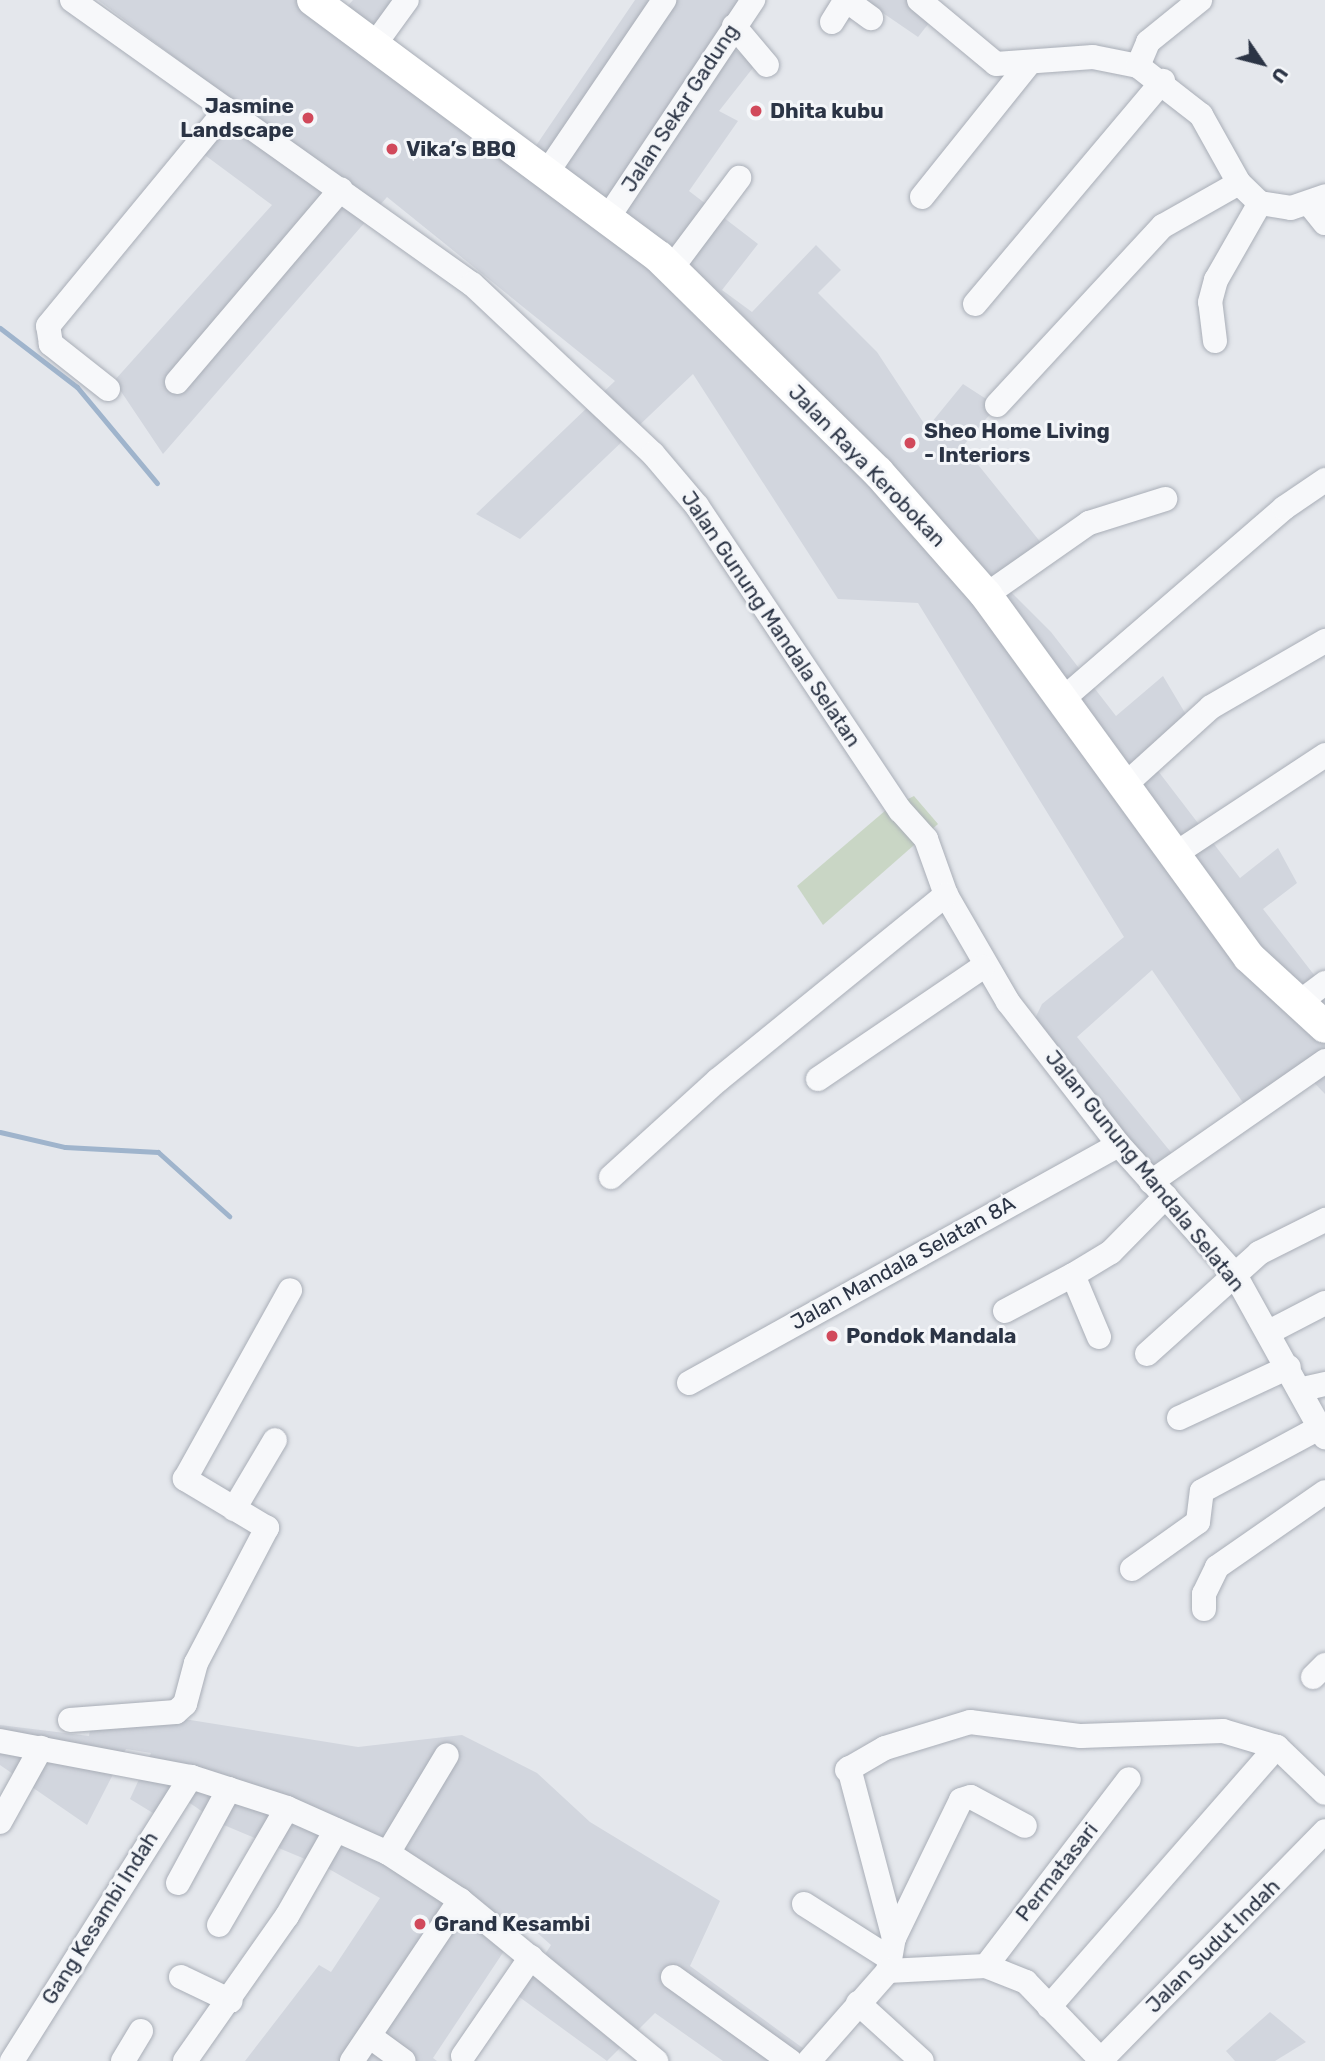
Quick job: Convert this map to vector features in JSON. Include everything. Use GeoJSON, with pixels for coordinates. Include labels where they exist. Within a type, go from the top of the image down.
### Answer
{"type":"FeatureCollection","features":[{"type":"Feature","properties":{"kind":"main road","name":"Jalan Raya Kerobokan"},"geometry":{"type":"LineString","coordinates":[[316,1],[609,216],[665,263],[878,472],[986,595],[1127,783],[1249,957],[1325,1027]]}},
{"type":"Feature","properties":{"kind":"street","name":"Jalan Gunung Mandala Selatan"},"geometry":{"type":"LineString","coordinates":[[72,0],[472,284],[653,454],[697,506],[900,810],[926,839],[946,895],[983,967],[1119,1145],[1234,1273],[1289,1367],[1314,1386],[1321,1433]]}},
{"type":"Feature","properties":{"kind":"street"},"geometry":{"type":"LineString","coordinates":[[375,44],[407,0]]}},
{"type":"Feature","properties":{"kind":"street"},"geometry":{"type":"LineString","coordinates":[[548,171],[664,0]]}},
{"type":"Feature","properties":{"kind":"street","name":"Jalan Sekar Gadung"},"geometry":{"type":"LineString","coordinates":[[609,216],[753,0]]}},
{"type":"Feature","properties":{"kind":"street"},"geometry":{"type":"LineString","coordinates":[[832,22],[846,0],[871,18]]}},
{"type":"Feature","properties":{"kind":"street"},"geometry":{"type":"LineString","coordinates":[[919,0],[996,64],[1093,57],[1138,66],[1163,81],[1201,114],[1239,183],[1260,203],[1320,209]]}},
{"type":"Feature","properties":{"kind":"street"},"geometry":{"type":"LineString","coordinates":[[1138,66],[1148,41],[1200,0]]}},
{"type":"Feature","properties":{"kind":"street"},"geometry":{"type":"LineString","coordinates":[[734,26],[767,65]]}},
{"type":"Feature","properties":{"kind":"street"},"geometry":{"type":"LineString","coordinates":[[922,197],[1030,62]]}},
{"type":"Feature","properties":{"kind":"street"},"geometry":{"type":"LineString","coordinates":[[975,304],[1163,81]]}},
{"type":"Feature","properties":{"kind":"street"},"geometry":{"type":"LineString","coordinates":[[108,389],[51,344],[48,327],[227,108]]}},
{"type":"Feature","properties":{"kind":"street"},"geometry":{"type":"LineString","coordinates":[[665,263],[731,176]]}},
{"type":"Feature","properties":{"kind":"street"},"geometry":{"type":"LineString","coordinates":[[997,405],[1163,226],[1239,183]]}},
{"type":"Feature","properties":{"kind":"street"},"geometry":{"type":"LineString","coordinates":[[177,382],[341,190]]}},
{"type":"Feature","properties":{"kind":"street"},"geometry":{"type":"LineString","coordinates":[[1215,341],[1210,302],[1216,280],[1260,203]]}},
{"type":"Feature","properties":{"kind":"street"},"geometry":{"type":"LineString","coordinates":[[1064,698],[1284,508],[1325,480]]}},
{"type":"Feature","properties":{"kind":"street"},"geometry":{"type":"LineString","coordinates":[[986,595],[1089,523],[1164,499]]}},
{"type":"Feature","properties":{"kind":"street"},"geometry":{"type":"LineString","coordinates":[[1127,783],[1211,707],[1325,641]]}},
{"type":"Feature","properties":{"kind":"street"},"geometry":{"type":"LineString","coordinates":[[1175,854],[1325,755]]}},
{"type":"Feature","properties":{"kind":"street"},"geometry":{"type":"LineString","coordinates":[[611,1177],[718,1080],[946,895]]}},
{"type":"Feature","properties":{"kind":"street"},"geometry":{"type":"LineString","coordinates":[[818,1079],[983,967]]}},
{"type":"Feature","properties":{"kind":"street"},"geometry":{"type":"LineString","coordinates":[[1301,1001],[1325,983]]}},
{"type":"Feature","properties":{"kind":"street"},"geometry":{"type":"LineString","coordinates":[[1005,1311],[1111,1252],[1158,1189],[1325,1062]]}},
{"type":"Feature","properties":{"kind":"street","name":"Jalan Mandala Selatan 8A"},"geometry":{"type":"LineString","coordinates":[[689,1383],[1119,1145]]}},
{"type":"Feature","properties":{"kind":"street"},"geometry":{"type":"LineString","coordinates":[[1147,1354],[1234,1273],[1325,1220]]}},
{"type":"Feature","properties":{"kind":"street"},"geometry":{"type":"LineString","coordinates":[[1073,1275],[1099,1337]]}},
{"type":"Feature","properties":{"kind":"street"},"geometry":{"type":"LineString","coordinates":[[70,1720],[182,1709],[196,1663],[267,1528],[185,1479],[290,1290]]}},
{"type":"Feature","properties":{"kind":"street"},"geometry":{"type":"LineString","coordinates":[[1269,1332],[1325,1303]]}},
{"type":"Feature","properties":{"kind":"street"},"geometry":{"type":"LineString","coordinates":[[1179,1418],[1289,1367]]}},
{"type":"Feature","properties":{"kind":"street"},"geometry":{"type":"LineString","coordinates":[[1132,1569],[1198,1522],[1202,1490],[1321,1433]]}},
{"type":"Feature","properties":{"kind":"street"},"geometry":{"type":"LineString","coordinates":[[234,1509],[275,1440]]}},
{"type":"Feature","properties":{"kind":"street"},"geometry":{"type":"LineString","coordinates":[[1204,1609],[1208,1580],[1217,1567],[1325,1492]]}},
{"type":"Feature","properties":{"kind":"street"},"geometry":{"type":"LineString","coordinates":[[890,1956],[848,1769],[885,1748],[970,1722],[1081,1736],[1223,1731],[1277,1747],[1325,1793]]}},
{"type":"Feature","properties":{"kind":"street"},"geometry":{"type":"LineString","coordinates":[[0,1742],[191,1777],[287,1808],[388,1853],[460,1900],[656,2061]]}},
{"type":"Feature","properties":{"kind":"street"},"geometry":{"type":"LineString","coordinates":[[1049,2007],[1277,1747]]}},
{"type":"Feature","properties":{"kind":"street"},"geometry":{"type":"LineString","coordinates":[[0,1822],[41,1748]]}},
{"type":"Feature","properties":{"kind":"street"},"geometry":{"type":"LineString","coordinates":[[388,1853],[447,1755]]}},
{"type":"Feature","properties":{"kind":"street","name":"Gang Kesambi Indah"},"geometry":{"type":"LineString","coordinates":[[12,2061],[191,1777]]}},
{"type":"Feature","properties":{"kind":"street","name":"Permatasari"},"geometry":{"type":"LineString","coordinates":[[986,1966],[1129,1779]]}},
{"type":"Feature","properties":{"kind":"street"},"geometry":{"type":"LineString","coordinates":[[178,1883],[229,1789]]}},
{"type":"Feature","properties":{"kind":"street"},"geometry":{"type":"LineString","coordinates":[[809,2061],[858,2003],[890,1956],[961,1800],[971,1797],[1025,1826]]}},
{"type":"Feature","properties":{"kind":"street"},"geometry":{"type":"LineString","coordinates":[[219,1925],[287,1808]]}},
{"type":"Feature","properties":{"kind":"street"},"geometry":{"type":"LineString","coordinates":[[185,2061],[231,2001],[336,1830]]}},
{"type":"Feature","properties":{"kind":"street","name":"Jalan Sudut Indah"},"geometry":{"type":"LineString","coordinates":[[1102,2060],[1325,1831]]}},
{"type":"Feature","properties":{"kind":"street"},"geometry":{"type":"LineString","coordinates":[[352,2061],[372,2038],[460,1900]]}},
{"type":"Feature","properties":{"kind":"street"},"geometry":{"type":"LineString","coordinates":[[804,1904],[890,1956],[986,1966],[1026,1982],[1102,2060]]}},
{"type":"Feature","properties":{"kind":"street"},"geometry":{"type":"LineString","coordinates":[[463,2056],[531,1957]]}},
{"type":"Feature","properties":{"kind":"street"},"geometry":{"type":"LineString","coordinates":[[181,1978],[231,2001]]}},
{"type":"Feature","properties":{"kind":"street"},"geometry":{"type":"LineString","coordinates":[[673,1978],[790,2061]]}},
{"type":"Feature","properties":{"kind":"street"},"geometry":{"type":"LineString","coordinates":[[858,2003],[922,2061]]}},
{"type":"Feature","properties":{"kind":"street"},"geometry":{"type":"LineString","coordinates":[[123,2061],[141,2031]]}},
{"type":"Feature","properties":{"kind":"street"},"geometry":{"type":"LineString","coordinates":[[372,2038],[404,2061]]}},
{"type":"Feature","properties":{"kind":"shaded area"},"geometry":{"type":"Polygon","coordinates":[[[98,0],[336,0],[346,8],[353,0],[401,0],[377,30],[531,153],[635,0],[756,0],[725,43],[756,64],[719,111],[738,121],[689,191],[758,244],[722,290],[752,312],[816,245],[841,270],[818,293],[877,352],[927,428],[963,384],[997,406],[963,446],[1046,549],[1003,584],[1051,632],[1116,716],[1163,676],[1197,733],[1155,767],[1240,878],[1278,848],[1297,883],[1263,909],[1325,989],[1325,1094],[1301,1069],[1246,1107],[1152,970],[1077,1037],[1174,1156],[1134,1177],[1027,1035],[1042,1004],[1124,937],[918,603],[838,599],[693,374],[520,539],[476,514],[615,381],[387,197],[163,454],[114,381],[272,205],[202,153],[237,104],[98,0]]]}},
{"type":"Feature","properties":{"kind":"shaded area"},"geometry":{"type":"Polygon","coordinates":[[[864,0],[937,0],[943,5],[918,37],[864,0]]]}},
{"type":"Feature","properties":{"kind":"shaded area"},"geometry":{"type":"Polygon","coordinates":[[[159,1715],[358,1747],[462,1735],[537,1773],[590,1822],[720,1901],[690,1966],[811,2054],[808,2061],[723,2061],[655,2013],[607,2061],[518,1996],[551,1945],[524,1921],[433,2058],[437,2061],[245,2061],[319,1965],[331,1972],[380,1898],[329,1869],[219,1823],[181,1797],[166,1821],[130,1799],[151,1753],[126,1749],[87,1825],[0,1765],[0,1725],[89,1736],[92,1718],[159,1715]]]}},
{"type":"Feature","properties":{"kind":"shaded area"},"geometry":{"type":"Polygon","coordinates":[[[1270,2012],[1306,2042],[1275,2061],[1235,2061],[1226,2051],[1270,2012]]]}},
{"type":"Feature","properties":{"kind":"green space"},"geometry":{"type":"Polygon","coordinates":[[[914,796],[938,824],[823,925],[797,886],[886,810],[914,796]]]}},
{"type":"Feature","properties":{"kind":"waterway"},"geometry":{"type":"LineString","coordinates":[[0,328],[77,387],[157,483]]}},
{"type":"Feature","properties":{"kind":"waterway"},"geometry":{"type":"LineString","coordinates":[[0,1132],[65,1147],[158,1152],[229,1216]]}},
{"type":"Feature","properties":{"kind":"place","name":"Dhita kubu"},"geometry":{"type":"Point","coordinates":[756,111]}},
{"type":"Feature","properties":{"kind":"place","name":"Jasmine Landscape"},"geometry":{"type":"Point","coordinates":[308,118]}},
{"type":"Feature","properties":{"kind":"place","name":"Vika’s BBQ"},"geometry":{"type":"Point","coordinates":[392,149]}},
{"type":"Feature","properties":{"kind":"place","name":"Sheo Home Living - Interiors"},"geometry":{"type":"Point","coordinates":[910,443]}},
{"type":"Feature","properties":{"kind":"place","name":"Pondok Mandala"},"geometry":{"type":"Point","coordinates":[832,1336]}},
{"type":"Feature","properties":{"kind":"place","name":"Grand Kesambi"},"geometry":{"type":"Point","coordinates":[420,1924]}}]}
